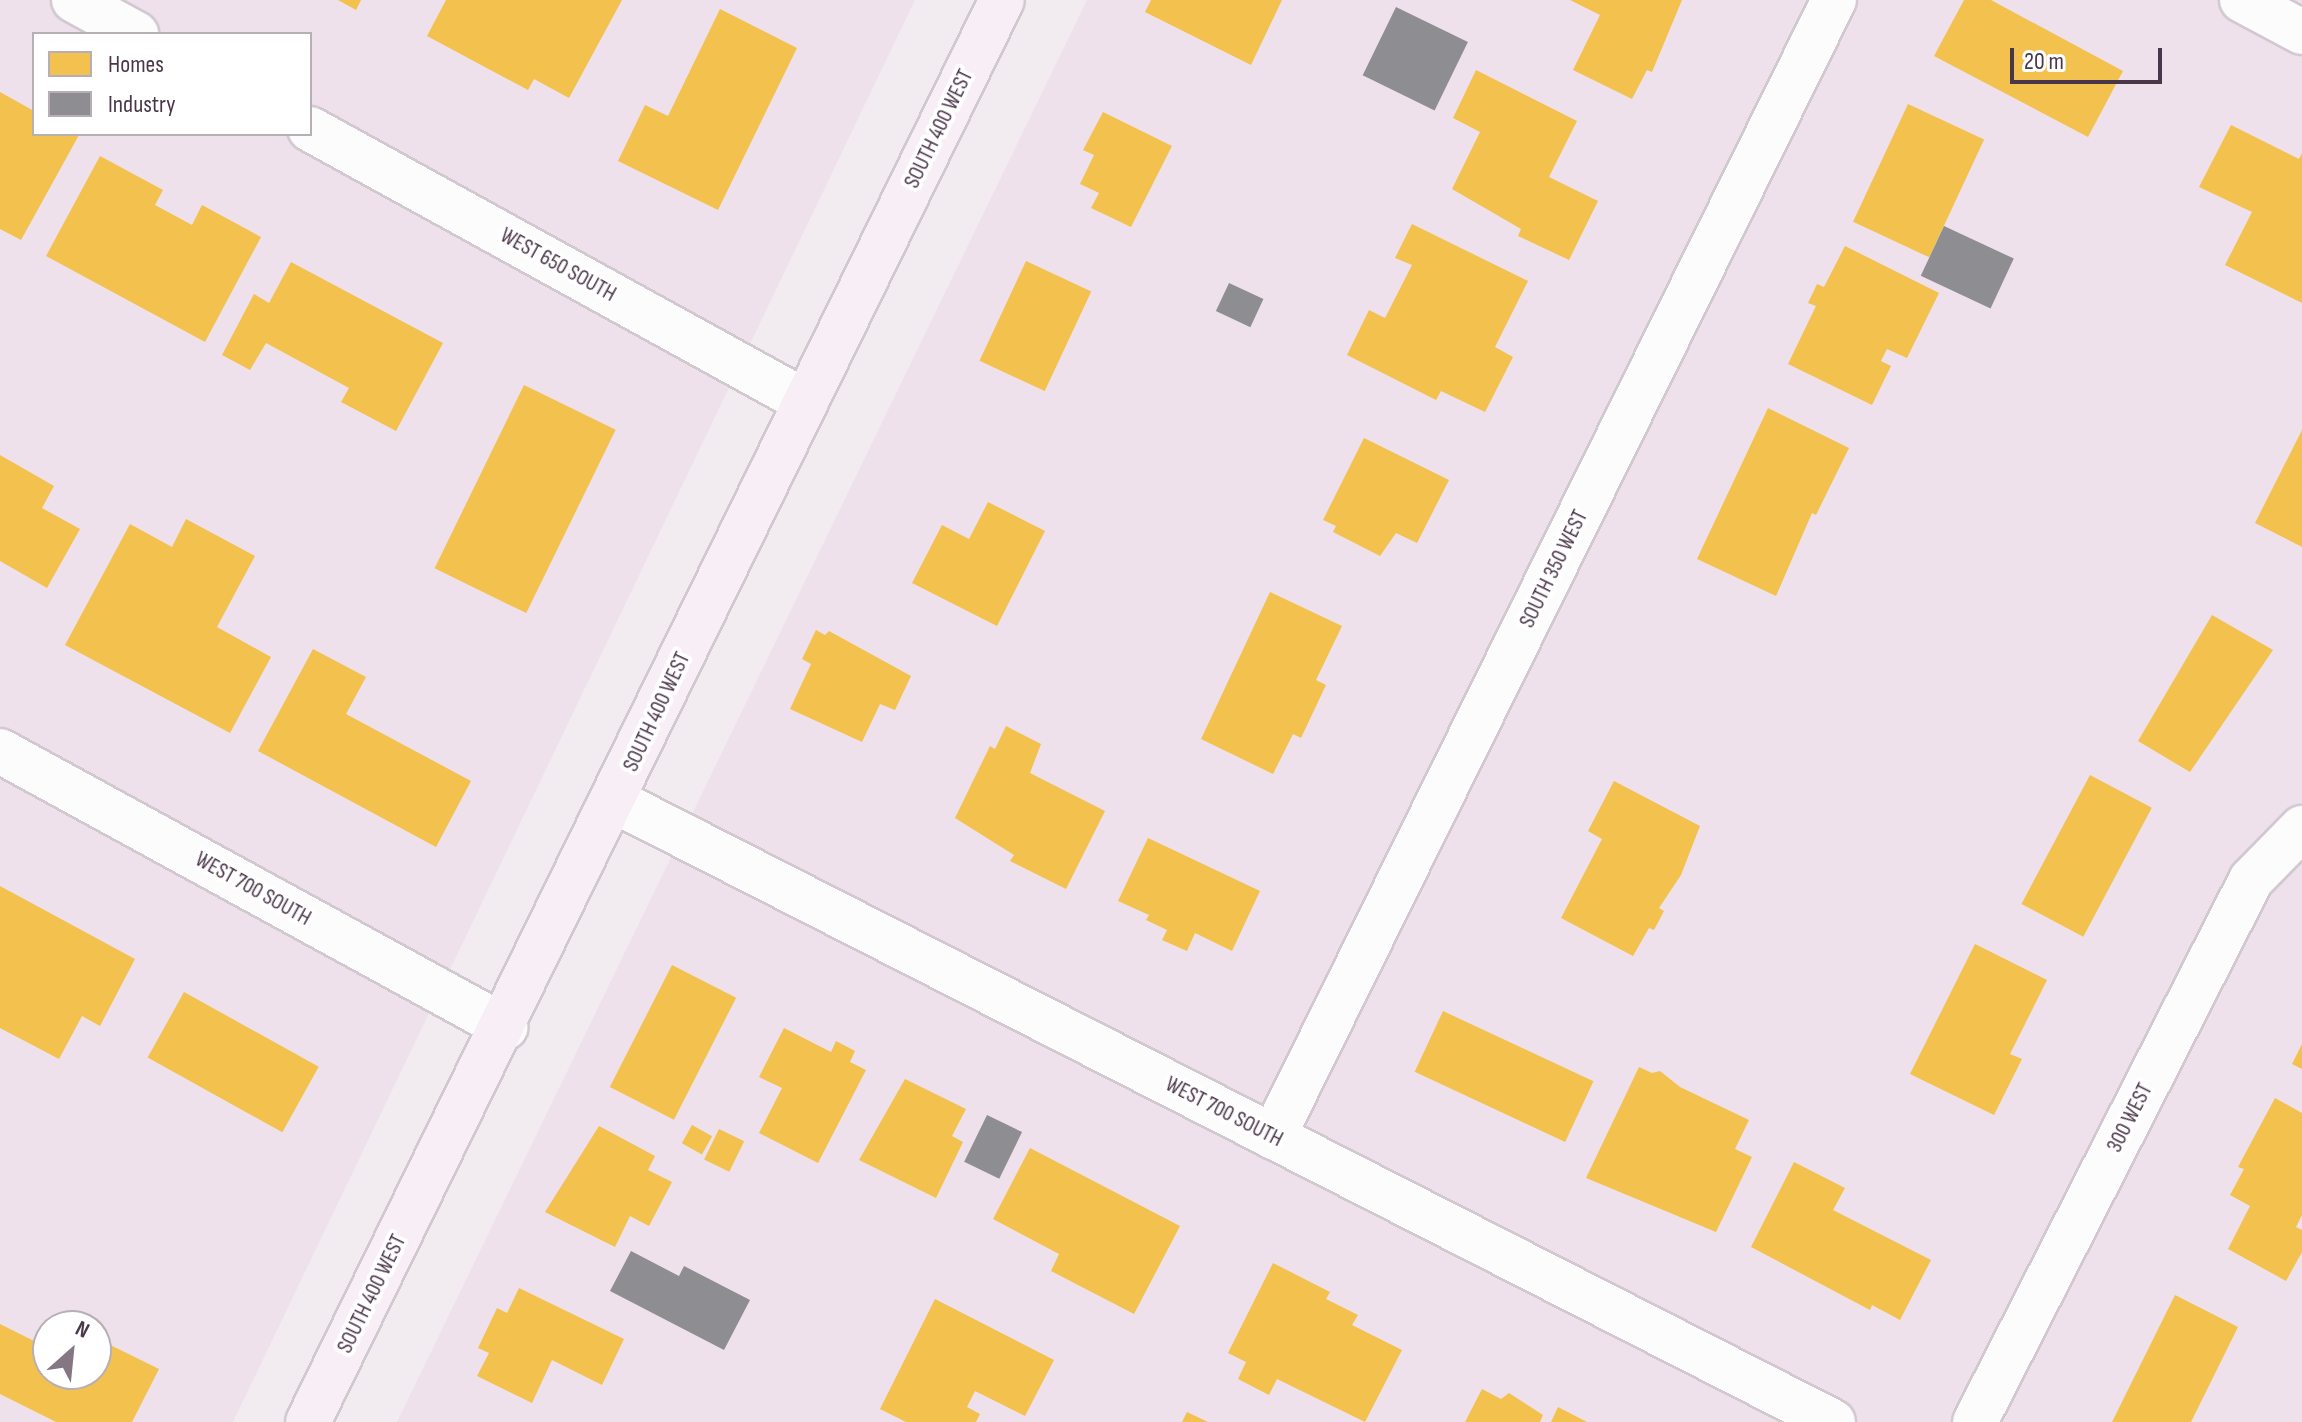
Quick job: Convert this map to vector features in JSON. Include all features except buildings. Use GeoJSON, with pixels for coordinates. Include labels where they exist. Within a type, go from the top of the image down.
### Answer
{"type":"FeatureCollection","features":[{"type":"Feature","properties":{"kind":"main road","name":"SOUTH 400 WEST"},"geometry":{"type":"LineString","coordinates":[[308,1422],[505,1027],[1002,0]]}},
{"type":"Feature","properties":{"kind":"street"},"geometry":{"type":"LineString","coordinates":[[74,0],[132,32]]}},
{"type":"Feature","properties":{"kind":"street","name":"SOUTH 350 WEST"},"geometry":{"type":"LineString","coordinates":[[1273,1137],[1834,0]]}},
{"type":"Feature","properties":{"kind":"street"},"geometry":{"type":"LineString","coordinates":[[2242,0],[2302,32]]}},
{"type":"Feature","properties":{"kind":"street","name":"WEST 650 SOUTH"},"geometry":{"type":"LineString","coordinates":[[312,130],[806,402]]}},
{"type":"Feature","properties":{"kind":"street","name":"WEST 700 SOUTH"},"geometry":{"type":"LineString","coordinates":[[0,751],[505,1027]]}},
{"type":"Feature","properties":{"kind":"street","name":"WEST 700 SOUTH"},"geometry":{"type":"LineString","coordinates":[[615,801],[1833,1422]]}},
{"type":"Feature","properties":{"kind":"street","name":"300 WEST"},"geometry":{"type":"LineString","coordinates":[[1975,1422],[2251,880],[2302,828]]}},
{"type":"Feature","properties":{"kind":"shaded area"},"geometry":{"type":"Polygon","coordinates":[[[0,0],[915,0],[233,1422],[0,1422],[0,0]]]}},
{"type":"Feature","properties":{"kind":"shaded area"},"geometry":{"type":"Polygon","coordinates":[[[1087,0],[2302,0],[2302,1422],[397,1422],[1087,0]]]}}]}
